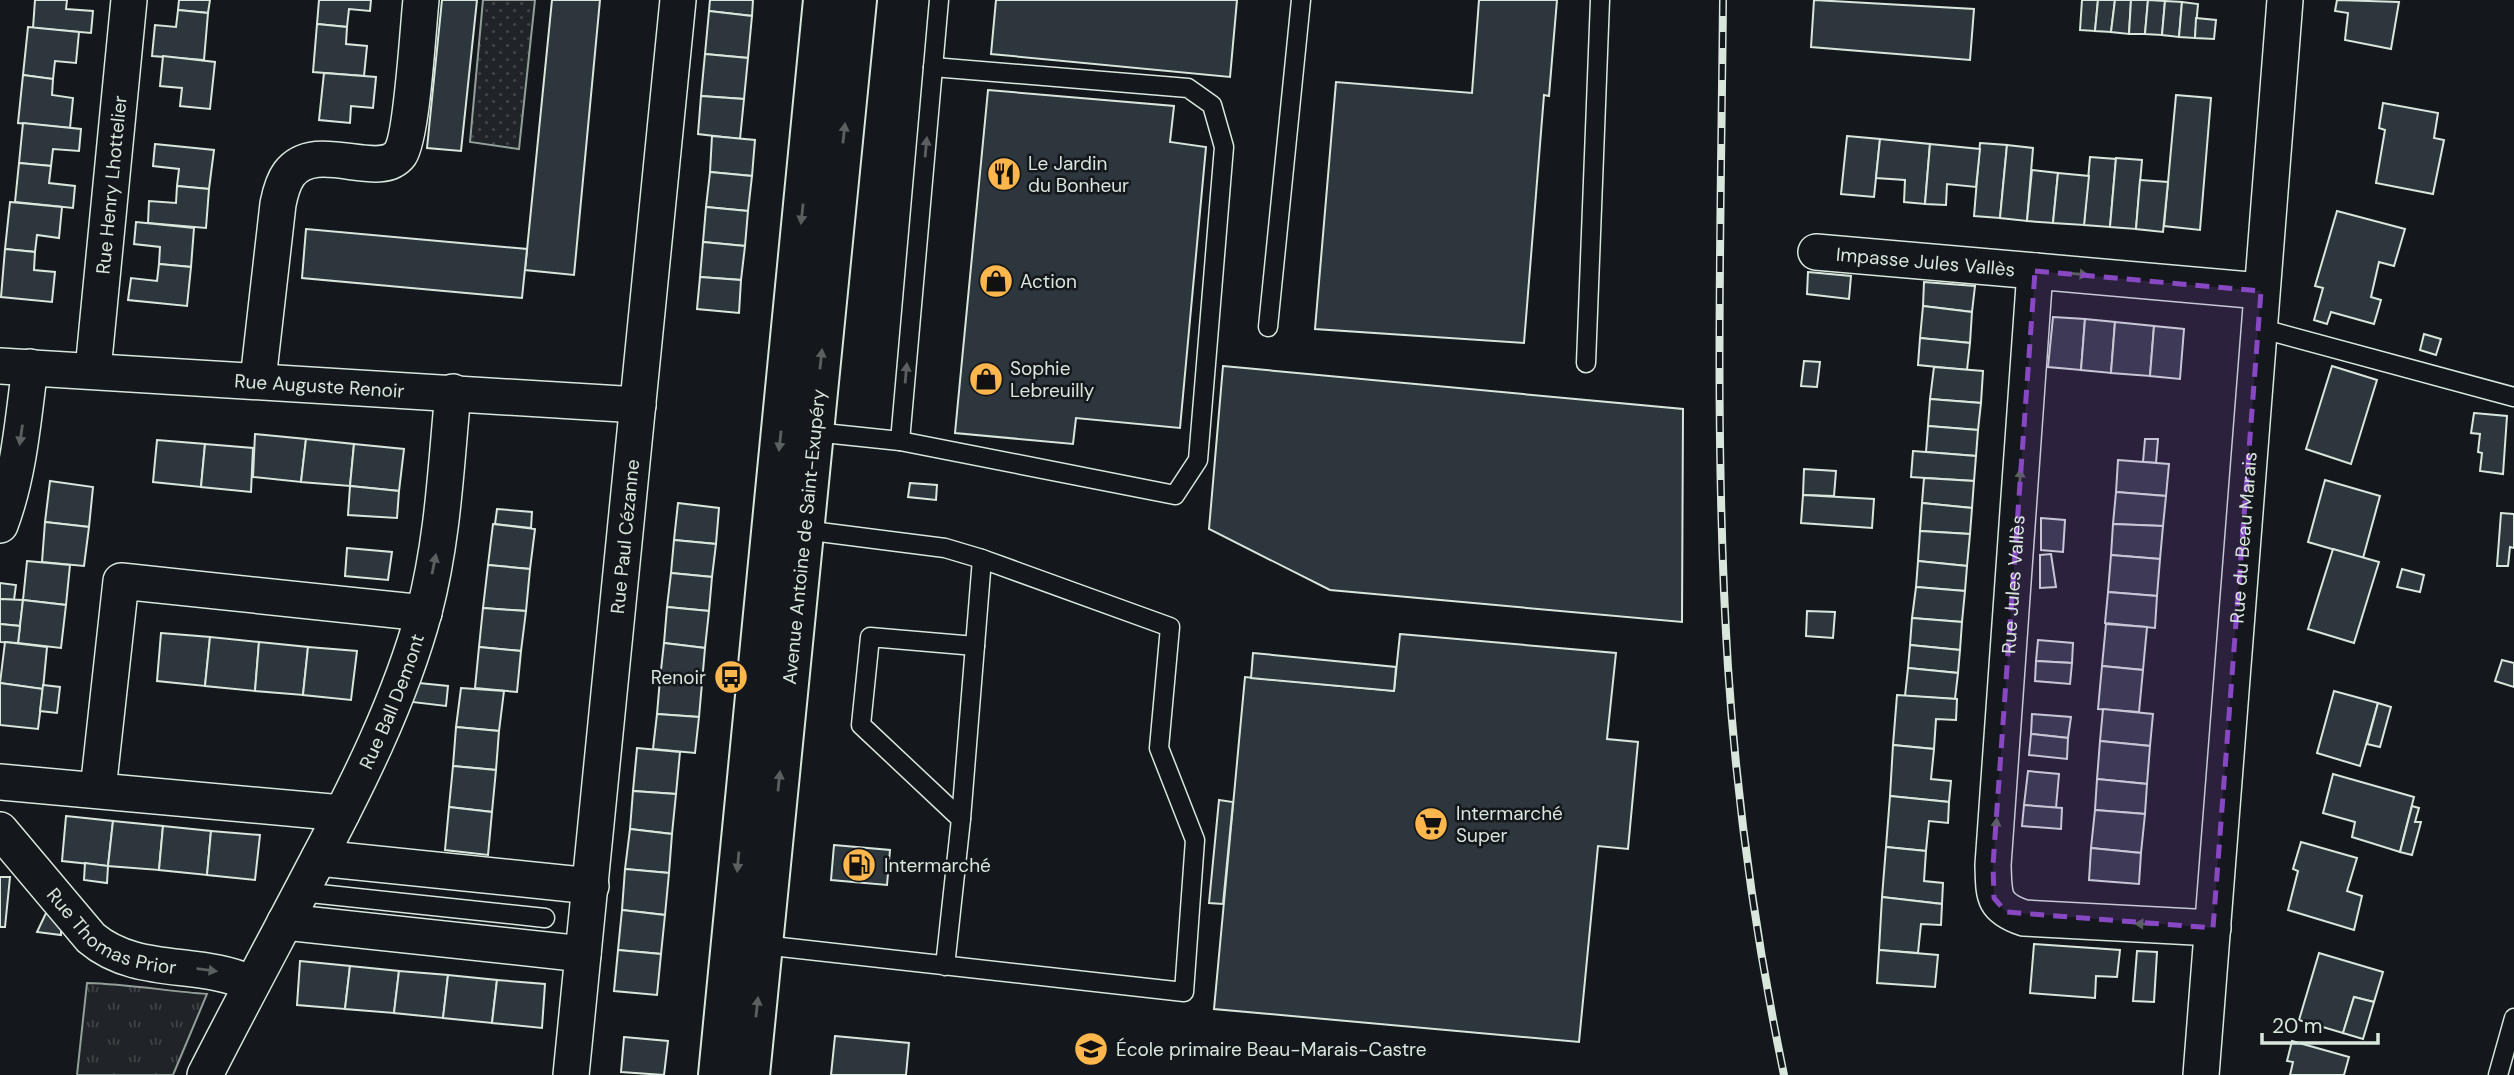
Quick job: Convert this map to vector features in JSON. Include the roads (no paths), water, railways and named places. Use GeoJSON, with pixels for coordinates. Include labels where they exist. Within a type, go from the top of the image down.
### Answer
{"type":"FeatureCollection","features":[{"type":"Feature","properties":{"kind":"main road","name":"Avenue Antoine de Saint-Exupéry"},"geometry":{"type":"LineString","coordinates":[[719,1075],[823,0]]}},
{"type":"Feature","properties":{"kind":"main road","name":"Avenue Antoine de Saint-Exupéry"},"geometry":{"type":"LineString","coordinates":[[750,1075],[857,0]]}},
{"type":"Feature","properties":{"kind":"street","name":"Rue Henry Lhottelier"},"geometry":{"type":"LineString","coordinates":[[93,370],[129,0]]}},
{"type":"Feature","properties":{"kind":"street"},"geometry":{"type":"LineString","coordinates":[[258,380],[282,188],[289,174],[298,165],[311,160],[325,158],[389,162],[399,156],[404,147],[408,123],[421,0]]}},
{"type":"Feature","properties":{"kind":"street","name":"Rue Paul Cézanne"},"geometry":{"type":"LineString","coordinates":[[571,1075],[678,0]]}},
{"type":"Feature","properties":{"kind":"street","name":"Rue du Beau Marais"},"geometry":{"type":"LineString","coordinates":[[2201,1075],[2285,0]]}},
{"type":"Feature","properties":{"kind":"street","name":"Impasse Jules Vallès"},"geometry":{"type":"LineString","coordinates":[[1816,252],[2035,271]]}},
{"type":"Feature","properties":{"kind":"street"},"geometry":{"type":"LineString","coordinates":[[2035,271],[2261,291]]}},
{"type":"Feature","properties":{"kind":"street","name":"Rue Jules Vallès"},"geometry":{"type":"LineString","coordinates":[[2035,271],[1993,865],[1994,898],[2007,912],[2024,918],[2213,928]]}},
{"type":"Feature","properties":{"kind":"street","name":"Rue Auguste Renoir"},"geometry":{"type":"LineString","coordinates":[[15,366],[638,405]]}},
{"type":"Feature","properties":{"kind":"street"},"geometry":{"type":"LineString","coordinates":[[0,525],[18,459],[15,366]]}},
{"type":"Feature","properties":{"kind":"street","name":"Rue Ball Demont"},"geometry":{"type":"LineString","coordinates":[[205,1075],[376,743],[424,613],[440,536],[453,392]]}},
{"type":"Feature","properties":{"kind":"street"},"geometry":{"type":"LineString","coordinates":[[98,790],[121,581],[424,613]]}},
{"type":"Feature","properties":{"kind":"street"},"geometry":{"type":"LineString","coordinates":[[0,782],[342,813]]}},
{"type":"Feature","properties":{"kind":"street","name":"Rue Thomas Prior"},"geometry":{"type":"LineString","coordinates":[[0,830],[91,939],[105,950],[135,962],[217,971],[252,984]]}},
{"type":"Feature","properties":{"kind":"street"},"geometry":{"type":"LineString","coordinates":[[319,858],[591,886]]}},
{"type":"Feature","properties":{"kind":"street"},"geometry":{"type":"LineString","coordinates":[[285,922],[583,954]]}},
{"type":"Feature","properties":{"kind":"lane"},"geometry":{"type":"LineString","coordinates":[[900,441],[939,0]]}},
{"type":"Feature","properties":{"kind":"lane"},"geometry":{"type":"LineString","coordinates":[[1268,327],[1301,0]]}},
{"type":"Feature","properties":{"kind":"lane"},"geometry":{"type":"LineString","coordinates":[[1586,363],[1600,0]]}},
{"type":"Feature","properties":{"kind":"lane"},"geometry":{"type":"LineString","coordinates":[[814,432],[900,441],[1175,495],[1198,460],[1224,147],[1212,105],[1188,88],[933,67]]}},
{"type":"Feature","properties":{"kind":"lane"},"geometry":{"type":"LineString","coordinates":[[2259,328],[2514,397]]}},
{"type":"Feature","properties":{"kind":"lane"},"geometry":{"type":"LineString","coordinates":[[763,945],[1184,992],[1195,839],[1158,748],[1170,627],[945,548],[804,530]]}},
{"type":"Feature","properties":{"kind":"lane"},"geometry":{"type":"LineString","coordinates":[[945,966],[961,819],[982,559]]}},
{"type":"Feature","properties":{"kind":"lane"},"geometry":{"type":"LineString","coordinates":[[961,819],[861,725],[870,637],[975,646]]}},
{"type":"Feature","properties":{"kind":"lane"},"geometry":{"type":"LineString","coordinates":[[301,892],[545,918]]}},
{"type":"Feature","properties":{"kind":"lane"},"geometry":{"type":"LineString","coordinates":[[2498,1075],[2514,1018]]}},
{"type":"Feature","properties":{"kind":"railway"},"geometry":{"type":"LineString","coordinates":[[1723,0],[1720,417],[1728,667],[1749,872],[1784,1075]]}},
{"type":"Feature","properties":{"kind":"place","name":"Le Jardin du Bonheur"},"geometry":{"type":"Point","coordinates":[1004,174]}},
{"type":"Feature","properties":{"kind":"place","name":"Action"},"geometry":{"type":"Point","coordinates":[996,281]}},
{"type":"Feature","properties":{"kind":"place","name":"Sophie Lebreuilly"},"geometry":{"type":"Point","coordinates":[986,379]}},
{"type":"Feature","properties":{"kind":"place","name":"Renoir"},"geometry":{"type":"Point","coordinates":[731,677]}},
{"type":"Feature","properties":{"kind":"place","name":"Intermarché Super"},"geometry":{"type":"Point","coordinates":[1431,824]}},
{"type":"Feature","properties":{"kind":"place","name":"Intermarché"},"geometry":{"type":"Point","coordinates":[859,865]}},
{"type":"Feature","properties":{"kind":"place","name":"École primaire Beau-Marais-Castre"},"geometry":{"type":"Point","coordinates":[1091,1049]}}]}
